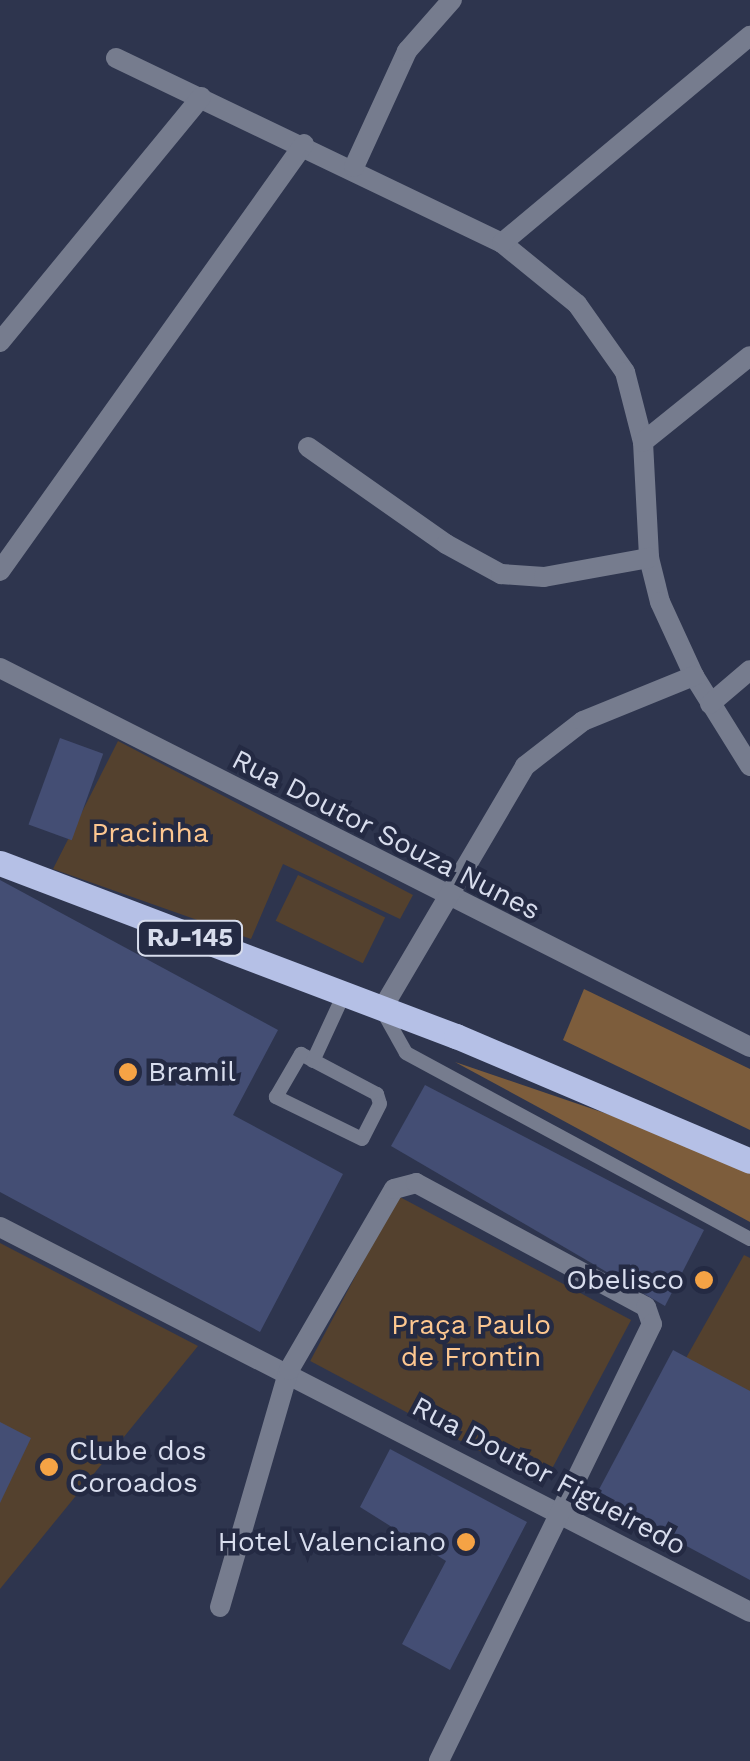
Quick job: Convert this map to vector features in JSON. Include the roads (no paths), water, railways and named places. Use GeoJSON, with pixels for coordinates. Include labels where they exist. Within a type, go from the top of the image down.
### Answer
{"type":"FeatureCollection","features":[{"type":"Feature","properties":{"kind":"main road","name":"RJ-145"},"geometry":{"type":"LineString","coordinates":[[0,863],[382,1009],[750,1161]]}},
{"type":"Feature","properties":{"kind":"street"},"geometry":{"type":"LineString","coordinates":[[354,167],[408,50],[452,0]]}},
{"type":"Feature","properties":{"kind":"street"},"geometry":{"type":"LineString","coordinates":[[502,243],[750,36]]}},
{"type":"Feature","properties":{"kind":"street"},"geometry":{"type":"LineString","coordinates":[[116,58],[354,167],[502,243],[577,304],[625,372],[643,442],[649,558],[668,624],[710,704],[750,766]]}},
{"type":"Feature","properties":{"kind":"street"},"geometry":{"type":"LineString","coordinates":[[0,342],[201,97]]}},
{"type":"Feature","properties":{"kind":"street"},"geometry":{"type":"LineString","coordinates":[[0,571],[304,144]]}},
{"type":"Feature","properties":{"kind":"street"},"geometry":{"type":"LineString","coordinates":[[643,442],[750,356]]}},
{"type":"Feature","properties":{"kind":"street"},"geometry":{"type":"LineString","coordinates":[[308,447],[446,544],[502,574],[544,577],[649,558]]}},
{"type":"Feature","properties":{"kind":"street","name":"Rua Doutor Souza Nunes"},"geometry":{"type":"LineString","coordinates":[[0,668],[442,897],[750,1047]]}},
{"type":"Feature","properties":{"kind":"street"},"geometry":{"type":"LineString","coordinates":[[710,704],[750,670]]}},
{"type":"Feature","properties":{"kind":"street"},"geometry":{"type":"LineString","coordinates":[[382,1009],[442,897],[525,766],[583,721],[694,676]]}},
{"type":"Feature","properties":{"kind":"street"},"geometry":{"type":"LineString","coordinates":[[220,1607],[290,1370],[394,1188],[416,1183],[651,1310],[652,1324],[439,1761]]}},
{"type":"Feature","properties":{"kind":"street","name":"Rua Doutor Figueiredo"},"geometry":{"type":"LineString","coordinates":[[0,1227],[290,1370],[750,1612]]}},
{"type":"Feature","properties":{"kind":"lane"},"geometry":{"type":"LineString","coordinates":[[313,1061],[343,996]]}},
{"type":"Feature","properties":{"kind":"lane"},"geometry":{"type":"LineString","coordinates":[[382,1009],[406,1053],[750,1239]]}},
{"type":"Feature","properties":{"kind":"lane"},"geometry":{"type":"LineString","coordinates":[[296,1055],[313,1061],[377,1094],[380,1104],[362,1139],[276,1096],[296,1055]]}},
{"type":"Feature","properties":{"kind":"place","name":"Bramil"},"geometry":{"type":"Point","coordinates":[128,1072]}},
{"type":"Feature","properties":{"kind":"place","name":"Obelisco"},"geometry":{"type":"Point","coordinates":[704,1280]}},
{"type":"Feature","properties":{"kind":"place","name":"Clube dos Coroados"},"geometry":{"type":"Point","coordinates":[49,1467]}},
{"type":"Feature","properties":{"kind":"place","name":"Hotel Valenciano"},"geometry":{"type":"Point","coordinates":[466,1542]}},
{"type":"Feature","properties":{"kind":"park label","name":"Pracinha"},"geometry":{"type":"Point","coordinates":[150,833]}},
{"type":"Feature","properties":{"kind":"park label","name":"Praça Paulo de Frontin"},"geometry":{"type":"Point","coordinates":[471,1341]}}]}
